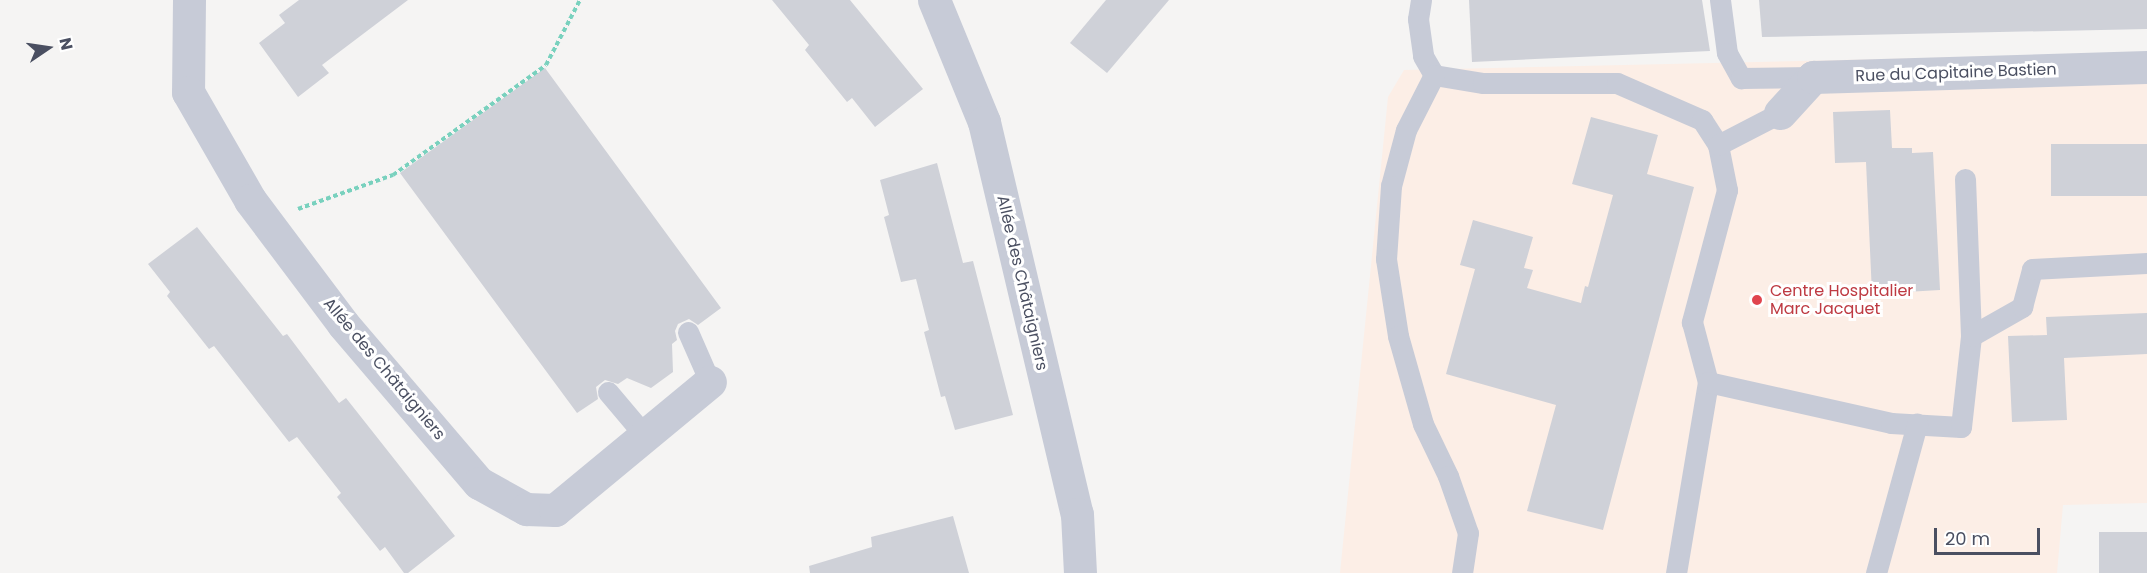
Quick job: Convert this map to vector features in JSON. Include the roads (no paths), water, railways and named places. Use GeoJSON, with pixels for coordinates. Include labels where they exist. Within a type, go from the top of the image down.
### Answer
{"type":"FeatureCollection","features":[{"type":"Feature","properties":{"kind":"street","name":"Allée des Châtaigniers"},"geometry":{"type":"LineString","coordinates":[[189,0],[188,92],[250,200],[343,324],[479,483],[526,509],[555,510],[710,382]]}},
{"type":"Feature","properties":{"kind":"street","name":"Allée des Châtaigniers"},"geometry":{"type":"LineString","coordinates":[[934,0],[984,122],[1077,514],[1080,573]]}},
{"type":"Feature","properties":{"kind":"street","name":"Rue du Capitaine Bastien"},"geometry":{"type":"LineString","coordinates":[[1813,77],[2147,67]]}},
{"type":"Feature","properties":{"kind":"street"},"geometry":{"type":"LineString","coordinates":[[1780,113],[1813,77]]}},
{"type":"Feature","properties":{"kind":"lane"},"geometry":{"type":"LineString","coordinates":[[1421,0],[1418,19],[1423,56],[1434,75]]}},
{"type":"Feature","properties":{"kind":"lane"},"geometry":{"type":"LineString","coordinates":[[1720,0],[1727,53],[1741,78],[1813,77]]}},
{"type":"Feature","properties":{"kind":"lane"},"geometry":{"type":"LineString","coordinates":[[1434,75],[1483,83],[1617,83],[1702,120],[1718,145],[1727,190],[1692,322],[1708,382],[1676,573]]}},
{"type":"Feature","properties":{"kind":"lane"},"geometry":{"type":"LineString","coordinates":[[1434,75],[1406,130],[1390,186],[1386,259],[1398,336],[1423,424],[1448,476],[1468,533],[1462,573]]}},
{"type":"Feature","properties":{"kind":"lane"},"geometry":{"type":"LineString","coordinates":[[1718,145],[1780,113]]}},
{"type":"Feature","properties":{"kind":"lane"},"geometry":{"type":"LineString","coordinates":[[1708,382],[1891,423],[1961,427],[1971,336],[1965,179]]}},
{"type":"Feature","properties":{"kind":"lane"},"geometry":{"type":"LineString","coordinates":[[1971,336],[2022,307],[2032,268],[2147,263]]}},
{"type":"Feature","properties":{"kind":"lane"},"geometry":{"type":"LineString","coordinates":[[688,332],[710,382]]}},
{"type":"Feature","properties":{"kind":"lane"},"geometry":{"type":"LineString","coordinates":[[608,392],[645,436]]}},
{"type":"Feature","properties":{"kind":"lane"},"geometry":{"type":"LineString","coordinates":[[1876,573],[1917,424]]}},
{"type":"Feature","properties":{"kind":"place","name":"Centre Hospitalier Marc Jacquet"},"geometry":{"type":"Point","coordinates":[1757,300]}}]}
